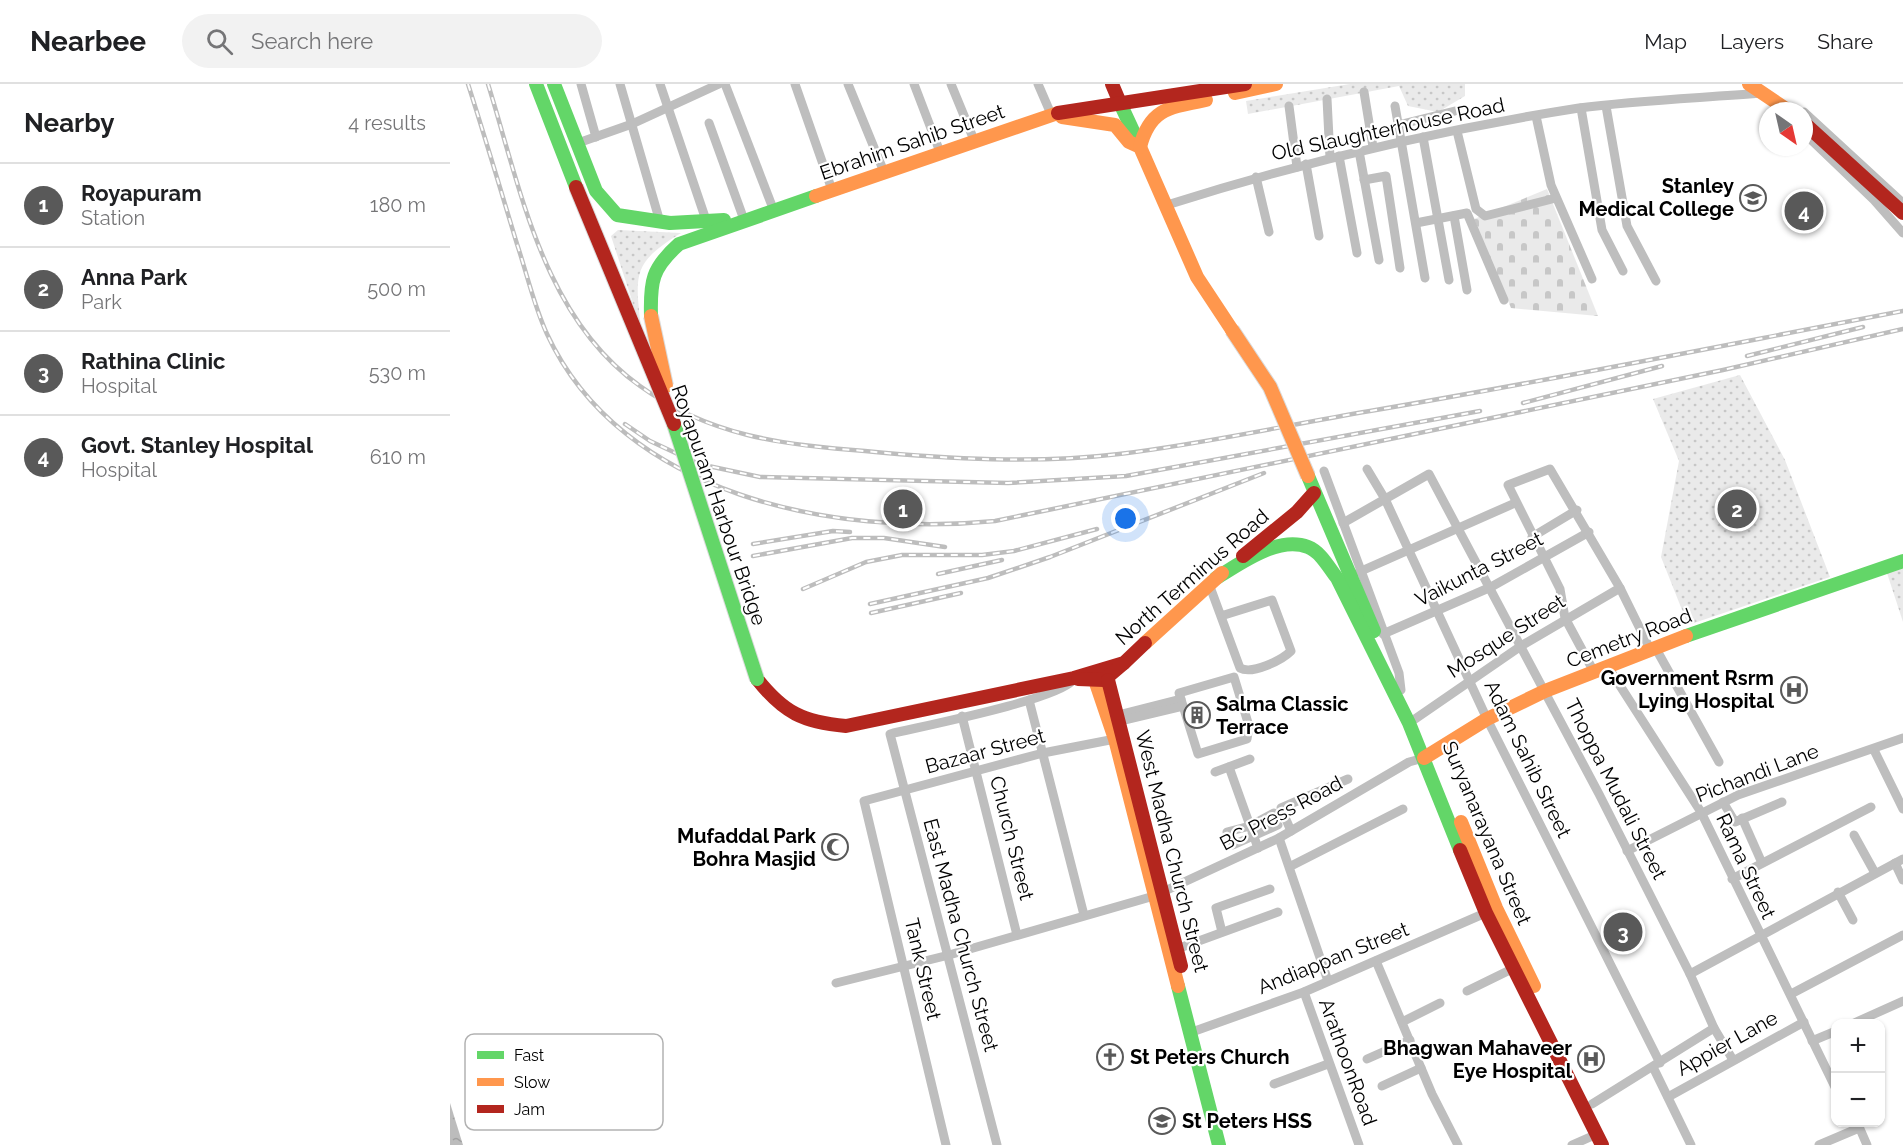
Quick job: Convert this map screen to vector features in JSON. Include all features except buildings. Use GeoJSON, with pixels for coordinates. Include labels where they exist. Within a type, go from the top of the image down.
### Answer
{"type":"FeatureCollection","features":[{"type":"Feature","properties":{"kind":"main road","name":"Royapuram Harbour Bridge"},"geometry":{"type":"LineString","coordinates":[[536,84],[673,422],[757,679],[770,697],[791,715],[814,724],[846,726],[909,712]]}},
{"type":"Feature","properties":{"kind":"main road"},"geometry":{"type":"LineString","coordinates":[[554,84],[596,191],[617,215],[660,222],[707,223],[774,211]]}},
{"type":"Feature","properties":{"kind":"main road","name":"Suryanarayana Street"},"geometry":{"type":"LineString","coordinates":[[1112,84],[1197,277],[1270,387],[1331,536],[1415,719],[1514,968],[1600,1139]]}},
{"type":"Feature","properties":{"kind":"main road","name":"Ebrahim Sahib Street"},"geometry":{"type":"LineString","coordinates":[[1157,104],[1226,86],[1245,84]]}},
{"type":"Feature","properties":{"kind":"main road","name":"Ebrahim Sahib Street"},"geometry":{"type":"LineString","coordinates":[[673,422],[651,316],[650,280],[663,257],[679,244],[1051,114],[1120,103],[1157,104],[1276,84]]}},
{"type":"Feature","properties":{"kind":"main road"},"geometry":{"type":"LineString","coordinates":[[1749,84],[1776,102]]}},
{"type":"Feature","properties":{"kind":"main road"},"geometry":{"type":"LineString","coordinates":[[1051,114],[1115,125],[1130,142],[1140,147],[1142,135],[1157,104]]}},
{"type":"Feature","properties":{"kind":"main road"},"geometry":{"type":"LineString","coordinates":[[1813,131],[1903,213]]}},
{"type":"Feature","properties":{"kind":"main road","name":"North Terminus Road"},"geometry":{"type":"LineString","coordinates":[[909,712],[1074,678],[1124,663],[1212,581],[1297,512],[1314,493]]}},
{"type":"Feature","properties":{"kind":"main road","name":"Suryanarayana Street"},"geometry":{"type":"LineString","coordinates":[[1212,581],[1256,555],[1293,545],[1307,547],[1323,560],[1337,578],[1428,755]]}},
{"type":"Feature","properties":{"kind":"main road","name":"Cemetry Road"},"geometry":{"type":"LineString","coordinates":[[1428,755],[1487,719],[1545,691],[1653,648],[1903,561]]}},
{"type":"Feature","properties":{"kind":"main road"},"geometry":{"type":"LineString","coordinates":[[1074,678],[1102,681],[1124,663]]}},
{"type":"Feature","properties":{"kind":"main road","name":"West Madha Church Street"},"geometry":{"type":"LineString","coordinates":[[1102,681],[1119,718],[1158,893]]}},
{"type":"Feature","properties":{"kind":"main road","name":"West Madha Church Street"},"geometry":{"type":"LineString","coordinates":[[1102,681],[1115,739],[1167,927],[1186,1003],[1186,1022],[1192,1032],[1219,1145]]}},
{"type":"Feature","properties":{"kind":"main road","name":"Suryanarayana Street"},"geometry":{"type":"LineString","coordinates":[[1491,911],[1592,1104],[1611,1145]]}},
{"type":"Feature","properties":{"kind":"street"},"geometry":{"type":"LineString","coordinates":[[581,84],[596,137]]}},
{"type":"Feature","properties":{"kind":"street"},"geometry":{"type":"LineString","coordinates":[[620,84],[660,222]]}},
{"type":"Feature","properties":{"kind":"street"},"geometry":{"type":"LineString","coordinates":[[660,84],[707,223]]}},
{"type":"Feature","properties":{"kind":"street"},"geometry":{"type":"LineString","coordinates":[[578,144],[632,124],[719,84]]}},
{"type":"Feature","properties":{"kind":"street"},"geometry":{"type":"LineString","coordinates":[[725,84],[774,211]]}},
{"type":"Feature","properties":{"kind":"street"},"geometry":{"type":"LineString","coordinates":[[795,84],[832,190]]}},
{"type":"Feature","properties":{"kind":"street"},"geometry":{"type":"LineString","coordinates":[[848,84],[884,172]]}},
{"type":"Feature","properties":{"kind":"street"},"geometry":{"type":"LineString","coordinates":[[914,84],[940,152]]}},
{"type":"Feature","properties":{"kind":"street"},"geometry":{"type":"LineString","coordinates":[[951,84],[974,140]]}},
{"type":"Feature","properties":{"kind":"street"},"geometry":{"type":"LineString","coordinates":[[1038,84],[1051,114]]}},
{"type":"Feature","properties":{"kind":"street"},"geometry":{"type":"LineString","coordinates":[[1364,92],[1373,147]]}},
{"type":"Feature","properties":{"kind":"street","name":"Old Slaughterhouse Road"},"geometry":{"type":"LineString","coordinates":[[1167,205],[1256,177],[1401,141],[1581,108],[1764,93]]}},
{"type":"Feature","properties":{"kind":"street"},"geometry":{"type":"LineString","coordinates":[[1327,99],[1335,157],[1357,253]]}},
{"type":"Feature","properties":{"kind":"street"},"geometry":{"type":"LineString","coordinates":[[1289,106],[1319,236]]}},
{"type":"Feature","properties":{"kind":"street"},"geometry":{"type":"LineString","coordinates":[[1395,106],[1425,278]]}},
{"type":"Feature","properties":{"kind":"street"},"geometry":{"type":"LineString","coordinates":[[1606,106],[1627,226],[1656,281]]}},
{"type":"Feature","properties":{"kind":"street"},"geometry":{"type":"LineString","coordinates":[[1581,108],[1602,230],[1623,271]]}},
{"type":"Feature","properties":{"kind":"street"},"geometry":{"type":"LineString","coordinates":[[1398,124],[1455,111]]}},
{"type":"Feature","properties":{"kind":"street"},"geometry":{"type":"LineString","coordinates":[[1536,116],[1551,185],[1592,279]]}},
{"type":"Feature","properties":{"kind":"street"},"geometry":{"type":"LineString","coordinates":[[1813,121],[1903,203]]}},
{"type":"Feature","properties":{"kind":"street"},"geometry":{"type":"LineString","coordinates":[[709,123],[742,217]]}},
{"type":"Feature","properties":{"kind":"street"},"geometry":{"type":"LineString","coordinates":[[1457,131],[1476,209],[1485,216],[1556,198]]}},
{"type":"Feature","properties":{"kind":"street"},"geometry":{"type":"LineString","coordinates":[[1423,137],[1449,280]]}},
{"type":"Feature","properties":{"kind":"street"},"geometry":{"type":"LineString","coordinates":[[1813,142],[1874,200],[1903,233]]}},
{"type":"Feature","properties":{"kind":"street"},"geometry":{"type":"LineString","coordinates":[[1359,151],[1379,260]]}},
{"type":"Feature","properties":{"kind":"street"},"geometry":{"type":"LineString","coordinates":[[1364,180],[1386,176],[1400,268]]}},
{"type":"Feature","properties":{"kind":"street"},"geometry":{"type":"LineString","coordinates":[[1256,177],[1269,232]]}},
{"type":"Feature","properties":{"kind":"street"},"geometry":{"type":"LineString","coordinates":[[1416,223],[1467,213],[1504,300]]}},
{"type":"Feature","properties":{"kind":"street"},"geometry":{"type":"LineString","coordinates":[[1454,216],[1467,290]]}},
{"type":"Feature","properties":{"kind":"street","name":"Adam Sahib Street"},"geometry":{"type":"LineString","coordinates":[[1367,469],[1385,499],[1487,719],[1657,1065],[1668,1096],[1691,1145]]}},
{"type":"Feature","properties":{"kind":"street"},"geometry":{"type":"LineString","coordinates":[[1594,672],[1565,618],[1560,589],[1508,485],[1550,469],[1577,510],[1719,762]]}},
{"type":"Feature","properties":{"kind":"street"},"geometry":{"type":"LineString","coordinates":[[1324,471],[1359,572],[1399,673],[1401,690]]}},
{"type":"Feature","properties":{"kind":"street","name":"Thoppa Mudali Street"},"geometry":{"type":"LineString","coordinates":[[1385,499],[1429,474],[1456,528],[1491,587],[1628,851],[1690,974],[1714,1028],[1732,1060]]}},
{"type":"Feature","properties":{"kind":"street"},"geometry":{"type":"LineString","coordinates":[[1343,523],[1385,499]]}},
{"type":"Feature","properties":{"kind":"street"},"geometry":{"type":"LineString","coordinates":[[1359,572],[1515,503]]}},
{"type":"Feature","properties":{"kind":"street"},"geometry":{"type":"LineString","coordinates":[[1532,537],[1577,510]]}},
{"type":"Feature","properties":{"kind":"street","name":"Vaikunta Street"},"geometry":{"type":"LineString","coordinates":[[1383,634],[1491,587],[1589,532]]}},
{"type":"Feature","properties":{"kind":"street"},"geometry":{"type":"LineString","coordinates":[[1212,581],[1221,616],[1240,668],[1246,671],[1292,651],[1272,600],[1221,616]]}},
{"type":"Feature","properties":{"kind":"street","name":"Mosque Street"},"geometry":{"type":"LineString","coordinates":[[1415,719],[1521,646],[1565,618],[1620,588]]}},
{"type":"Feature","properties":{"kind":"street","name":"Rama Street"},"geometry":{"type":"LineString","coordinates":[[1608,667],[1701,812],[1831,1078]]}},
{"type":"Feature","properties":{"kind":"street"},"geometry":{"type":"LineString","coordinates":[[1234,677],[1249,726],[1247,739],[1198,754],[1182,702],[1179,693],[1234,677]]}},
{"type":"Feature","properties":{"kind":"street"},"geometry":{"type":"LineString","coordinates":[[962,716],[1029,700],[1063,689],[1074,678]]}},
{"type":"Feature","properties":{"kind":"street"},"geometry":{"type":"LineString","coordinates":[[1029,700],[1084,915]]}},
{"type":"Feature","properties":{"kind":"street"},"geometry":{"type":"LineString","coordinates":[[1119,718],[1182,702]]}},
{"type":"Feature","properties":{"kind":"street","name":"East Madha Church Street"},"geometry":{"type":"LineString","coordinates":[[962,716],[890,734],[997,1145]]}},
{"type":"Feature","properties":{"kind":"street","name":"Church Street"},"geometry":{"type":"LineString","coordinates":[[962,716],[1017,934]]}},
{"type":"Feature","properties":{"kind":"street","name":"Pichandi Lane"},"geometry":{"type":"LineString","coordinates":[[1628,851],[1723,802],[1767,784],[1874,750],[1903,738]]}},
{"type":"Feature","properties":{"kind":"street","name":"Bazaar Street"},"geometry":{"type":"LineString","coordinates":[[864,801],[1043,753],[1115,739]]}},
{"type":"Feature","properties":{"kind":"street"},"geometry":{"type":"LineString","coordinates":[[1874,750],[1903,809]]}},
{"type":"Feature","properties":{"kind":"street","name":"BC Press Road"},"geometry":{"type":"LineString","coordinates":[[836,983],[949,954],[1158,893],[1279,838],[1409,762],[1428,755]]}},
{"type":"Feature","properties":{"kind":"street"},"geometry":{"type":"LineString","coordinates":[[1215,772],[1250,759]]}},
{"type":"Feature","properties":{"kind":"street"},"geometry":{"type":"LineString","coordinates":[[1229,767],[1258,848]]}},
{"type":"Feature","properties":{"kind":"street"},"geometry":{"type":"LineString","coordinates":[[1291,831],[1281,808],[1348,779]]}},
{"type":"Feature","properties":{"kind":"street","name":"Tank Street"},"geometry":{"type":"LineString","coordinates":[[864,801],[946,1145]]}},
{"type":"Feature","properties":{"kind":"street"},"geometry":{"type":"LineString","coordinates":[[1723,802],[1735,822],[1782,802]]}},
{"type":"Feature","properties":{"kind":"street"},"geometry":{"type":"LineString","coordinates":[[1732,879],[1871,807]]}},
{"type":"Feature","properties":{"kind":"street"},"geometry":{"type":"LineString","coordinates":[[1291,866],[1403,809]]}},
{"type":"Feature","properties":{"kind":"street"},"geometry":{"type":"LineString","coordinates":[[1227,832],[1250,826],[1274,813]]}},
{"type":"Feature","properties":{"kind":"street"},"geometry":{"type":"LineString","coordinates":[[1742,818],[1762,863]]}},
{"type":"Feature","properties":{"kind":"street"},"geometry":{"type":"LineString","coordinates":[[1233,845],[1278,825]]}},
{"type":"Feature","properties":{"kind":"street"},"geometry":{"type":"LineString","coordinates":[[1854,835],[1875,873]]}},
{"type":"Feature","properties":{"kind":"street"},"geometry":{"type":"LineString","coordinates":[[1279,838],[1291,866],[1328,981]]}},
{"type":"Feature","properties":{"kind":"street"},"geometry":{"type":"LineString","coordinates":[[1690,974],[1899,861],[1903,880]]}},
{"type":"Feature","properties":{"kind":"street"},"geometry":{"type":"LineString","coordinates":[[1222,932],[1216,908],[1270,889]]}},
{"type":"Feature","properties":{"kind":"street"},"geometry":{"type":"LineString","coordinates":[[1838,892],[1853,920]]}},
{"type":"Feature","properties":{"kind":"street","name":"Andiappan Street"},"geometry":{"type":"LineString","coordinates":[[1192,1032],[1304,992],[1491,911]]}},
{"type":"Feature","properties":{"kind":"street"},"geometry":{"type":"LineString","coordinates":[[1172,950],[1278,912]]}},
{"type":"Feature","properties":{"kind":"street"},"geometry":{"type":"LineString","coordinates":[[1791,994],[1903,935]]}},
{"type":"Feature","properties":{"kind":"street"},"geometry":{"type":"LineString","coordinates":[[1376,961],[1421,1068],[1458,1145]]}},
{"type":"Feature","properties":{"kind":"street"},"geometry":{"type":"LineString","coordinates":[[1467,990],[1514,968]]}},
{"type":"Feature","properties":{"kind":"street","name":"ArathoonRoad"},"geometry":{"type":"LineString","coordinates":[[1304,992],[1359,1145]]}},
{"type":"Feature","properties":{"kind":"street"},"geometry":{"type":"LineString","coordinates":[[1861,1019],[1903,1001]]}},
{"type":"Feature","properties":{"kind":"street"},"geometry":{"type":"LineString","coordinates":[[1402,1022],[1440,1003]]}},
{"type":"Feature","properties":{"kind":"street","name":"Appier Lane"},"geometry":{"type":"LineString","coordinates":[[1668,1096],[1804,1022]]}},
{"type":"Feature","properties":{"kind":"street"},"geometry":{"type":"LineString","coordinates":[[1592,1104],[1714,1028]]}},
{"type":"Feature","properties":{"kind":"street"},"geometry":{"type":"LineString","coordinates":[[1812,1041],[1831,1033]]}},
{"type":"Feature","properties":{"kind":"street"},"geometry":{"type":"LineString","coordinates":[[1366,1059],[1410,1040]]}},
{"type":"Feature","properties":{"kind":"street"},"geometry":{"type":"LineString","coordinates":[[1274,1084],[1328,1064]]}},
{"type":"Feature","properties":{"kind":"street"},"geometry":{"type":"LineString","coordinates":[[1382,1086],[1421,1068]]}},
{"type":"Feature","properties":{"kind":"street"},"geometry":{"type":"LineString","coordinates":[[1819,1145],[1854,1127]]}},
{"type":"Feature","properties":{"kind":"street"},"geometry":{"type":"LineString","coordinates":[[1859,1127],[1867,1145]]}},
{"type":"Feature","properties":{"kind":"street"},"geometry":{"type":"LineString","coordinates":[[1572,1145],[1600,1139]]}},
{"type":"Feature","properties":{"kind":"green space"},"geometry":{"type":"Polygon","coordinates":[[[1350,84],[1465,84],[1465,96],[1438,112],[1408,106],[1399,86],[1248,114],[1246,101],[1350,84]]]}},
{"type":"Feature","properties":{"kind":"green space"},"geometry":{"type":"Polygon","coordinates":[[[1547,189],[1598,316],[1511,308],[1474,219],[1547,189]]]}},
{"type":"Feature","properties":{"kind":"green space"},"geometry":{"type":"Polygon","coordinates":[[[618,230],[681,233],[653,253],[640,271],[638,295],[641,328],[611,236],[618,230]]]}},
{"type":"Feature","properties":{"kind":"green space"},"geometry":{"type":"Polygon","coordinates":[[[1740,375],[1785,460],[1830,577],[1688,625],[1661,557],[1679,461],[1653,399],[1740,375]]]}},
{"type":"Feature","properties":{"kind":"green space"},"geometry":{"type":"Polygon","coordinates":[[[1903,568],[1903,622],[1887,573],[1903,568]]]}},
{"type":"Feature","properties":{"kind":"water"},"geometry":{"type":"Polygon","coordinates":[[[450,1103],[463,1145],[450,1145],[450,1103]]]}},
{"type":"Feature","properties":{"kind":"railway"},"geometry":{"type":"LineString","coordinates":[[468,84],[538,312],[547,334],[581,389],[626,434],[680,469],[739,494],[803,512],[868,521],[933,524],[995,521],[1723,370],[1903,329]]}},
{"type":"Feature","properties":{"kind":"railway"},"geometry":{"type":"LineString","coordinates":[[488,84],[525,208],[540,249],[558,288],[580,325],[607,358],[640,386],[666,403],[720,427],[776,441],[835,449],[960,458],[1024,460],[1119,454],[1213,440],[1503,388],[1903,311]]}},
{"type":"Feature","properties":{"kind":"railway"},"geometry":{"type":"LineString","coordinates":[[1747,356],[1863,327]]}},
{"type":"Feature","properties":{"kind":"railway"},"geometry":{"type":"LineString","coordinates":[[1523,403],[1662,366]]}},
{"type":"Feature","properties":{"kind":"railway"},"geometry":{"type":"LineString","coordinates":[[625,424],[650,441],[699,464],[760,477],[1008,483],[1126,476],[1480,411]]}},
{"type":"Feature","properties":{"kind":"railway"},"geometry":{"type":"LineString","coordinates":[[870,604],[988,578],[1050,557],[1264,473]]}},
{"type":"Feature","properties":{"kind":"railway"},"geometry":{"type":"LineString","coordinates":[[803,589],[866,562],[902,555],[982,555],[1014,551],[1097,529]]}},
{"type":"Feature","properties":{"kind":"railway"},"geometry":{"type":"LineString","coordinates":[[753,544],[833,531],[850,532]]}},
{"type":"Feature","properties":{"kind":"railway"},"geometry":{"type":"LineString","coordinates":[[753,556],[852,538],[884,538],[945,547]]}},
{"type":"Feature","properties":{"kind":"railway"},"geometry":{"type":"LineString","coordinates":[[938,574],[1002,560]]}},
{"type":"Feature","properties":{"kind":"railway"},"geometry":{"type":"LineString","coordinates":[[871,613],[961,593]]}},
{"type":"Feature","properties":{"kind":"traffic: fast"},"geometry":{"type":"LineString","coordinates":[[536,84],[576,187]]}},
{"type":"Feature","properties":{"kind":"traffic: fast"},"geometry":{"type":"LineString","coordinates":[[554,84],[596,191],[617,215],[670,223],[724,220]]}},
{"type":"Feature","properties":{"kind":"traffic: fast"},"geometry":{"type":"LineString","coordinates":[[1120,103],[1139,144]]}},
{"type":"Feature","properties":{"kind":"traffic: fast"},"geometry":{"type":"LineString","coordinates":[[651,316],[654,276],[663,260],[679,244],[816,196]]}},
{"type":"Feature","properties":{"kind":"traffic: fast"},"geometry":{"type":"LineString","coordinates":[[674,424],[757,679]]}},
{"type":"Feature","properties":{"kind":"traffic: fast"},"geometry":{"type":"LineString","coordinates":[[1308,476],[1374,631]]}},
{"type":"Feature","properties":{"kind":"traffic: fast"},"geometry":{"type":"LineString","coordinates":[[1216,578],[1260,553],[1284,545],[1296,544],[1308,547],[1321,556],[1337,578],[1409,723],[1460,850]]}},
{"type":"Feature","properties":{"kind":"traffic: fast"},"geometry":{"type":"LineString","coordinates":[[1686,636],[1903,561]]}},
{"type":"Feature","properties":{"kind":"traffic: fast"},"geometry":{"type":"LineString","coordinates":[[1178,986],[1219,1145]]}},
{"type":"Feature","properties":{"kind":"traffic: slow"},"geometry":{"type":"LineString","coordinates":[[1235,93],[1276,84]]}},
{"type":"Feature","properties":{"kind":"traffic: slow"},"geometry":{"type":"LineString","coordinates":[[1749,84],[1776,102]]}},
{"type":"Feature","properties":{"kind":"traffic: slow"},"geometry":{"type":"LineString","coordinates":[[1140,147],[1144,134],[1156,117],[1172,108],[1206,100]]}},
{"type":"Feature","properties":{"kind":"traffic: slow"},"geometry":{"type":"LineString","coordinates":[[816,196],[1058,113]]}},
{"type":"Feature","properties":{"kind":"traffic: slow"},"geometry":{"type":"LineString","coordinates":[[1062,117],[1115,125],[1129,142],[1140,147],[1197,277],[1232,330]]}},
{"type":"Feature","properties":{"kind":"traffic: slow"},"geometry":{"type":"LineString","coordinates":[[651,316],[666,386]]}},
{"type":"Feature","properties":{"kind":"traffic: slow"},"geometry":{"type":"LineString","coordinates":[[1232,330],[1270,387],[1308,476]]}},
{"type":"Feature","properties":{"kind":"traffic: slow"},"geometry":{"type":"LineString","coordinates":[[1145,643],[1222,573]]}},
{"type":"Feature","properties":{"kind":"traffic: slow"},"geometry":{"type":"LineString","coordinates":[[1424,758],[1487,719],[1545,691],[1686,636]]}},
{"type":"Feature","properties":{"kind":"traffic: slow"},"geometry":{"type":"LineString","coordinates":[[1096,683],[1115,739],[1178,986]]}},
{"type":"Feature","properties":{"kind":"traffic: slow"},"geometry":{"type":"LineString","coordinates":[[1461,822],[1496,908],[1534,986]]}},
{"type":"Feature","properties":{"kind":"traffic: jam"},"geometry":{"type":"LineString","coordinates":[[1112,84],[1120,103]]}},
{"type":"Feature","properties":{"kind":"traffic: jam"},"geometry":{"type":"LineString","coordinates":[[1058,113],[1245,84]]}},
{"type":"Feature","properties":{"kind":"traffic: jam"},"geometry":{"type":"LineString","coordinates":[[1813,131],[1903,213]]}},
{"type":"Feature","properties":{"kind":"traffic: jam"},"geometry":{"type":"LineString","coordinates":[[576,187],[674,424]]}},
{"type":"Feature","properties":{"kind":"traffic: jam"},"geometry":{"type":"LineString","coordinates":[[1243,556],[1297,512],[1314,493]]}},
{"type":"Feature","properties":{"kind":"traffic: jam"},"geometry":{"type":"LineString","coordinates":[[757,679],[776,700],[796,714],[818,722],[846,726],[1074,678],[1124,663],[1145,643]]}},
{"type":"Feature","properties":{"kind":"traffic: jam"},"geometry":{"type":"LineString","coordinates":[[1078,679],[1104,680],[1124,663]]}},
{"type":"Feature","properties":{"kind":"traffic: jam"},"geometry":{"type":"LineString","coordinates":[[1108,680],[1181,966]]}},
{"type":"Feature","properties":{"kind":"traffic: jam"},"geometry":{"type":"LineString","coordinates":[[1460,850],[1486,913],[1602,1145]]}},
{"type":"Feature","properties":{"kind":"place","name":"Stanley Medical College"},"geometry":{"type":"Point","coordinates":[1753,198]}},
{"type":"Feature","properties":{"kind":"place","name":"Govt. Stanley Hospital"},"geometry":{"type":"Point","coordinates":[1804,211]}},
{"type":"Feature","properties":{"kind":"place","name":"Royapuram"},"geometry":{"type":"Point","coordinates":[903,509]}},
{"type":"Feature","properties":{"kind":"place","name":"Anna Park"},"geometry":{"type":"Point","coordinates":[1737,509]}},
{"type":"Feature","properties":{"kind":"place","name":"Government Rsrm Lying Hospital"},"geometry":{"type":"Point","coordinates":[1794,690]}},
{"type":"Feature","properties":{"kind":"place","name":"Salma Classic Terrace"},"geometry":{"type":"Point","coordinates":[1197,715]}},
{"type":"Feature","properties":{"kind":"place","name":"Mufaddal Park Bohra Masjid"},"geometry":{"type":"Point","coordinates":[835,847]}},
{"type":"Feature","properties":{"kind":"place","name":"Rathina Clinic"},"geometry":{"type":"Point","coordinates":[1623,932]}},
{"type":"Feature","properties":{"kind":"place","name":"St Peters Church"},"geometry":{"type":"Point","coordinates":[1110,1057]}},
{"type":"Feature","properties":{"kind":"place","name":"Bhagwan Mahaveer Eye Hospital"},"geometry":{"type":"Point","coordinates":[1591,1059]}},
{"type":"Feature","properties":{"kind":"place","name":"St Peters HSS"},"geometry":{"type":"Point","coordinates":[1162,1121]}}]}
